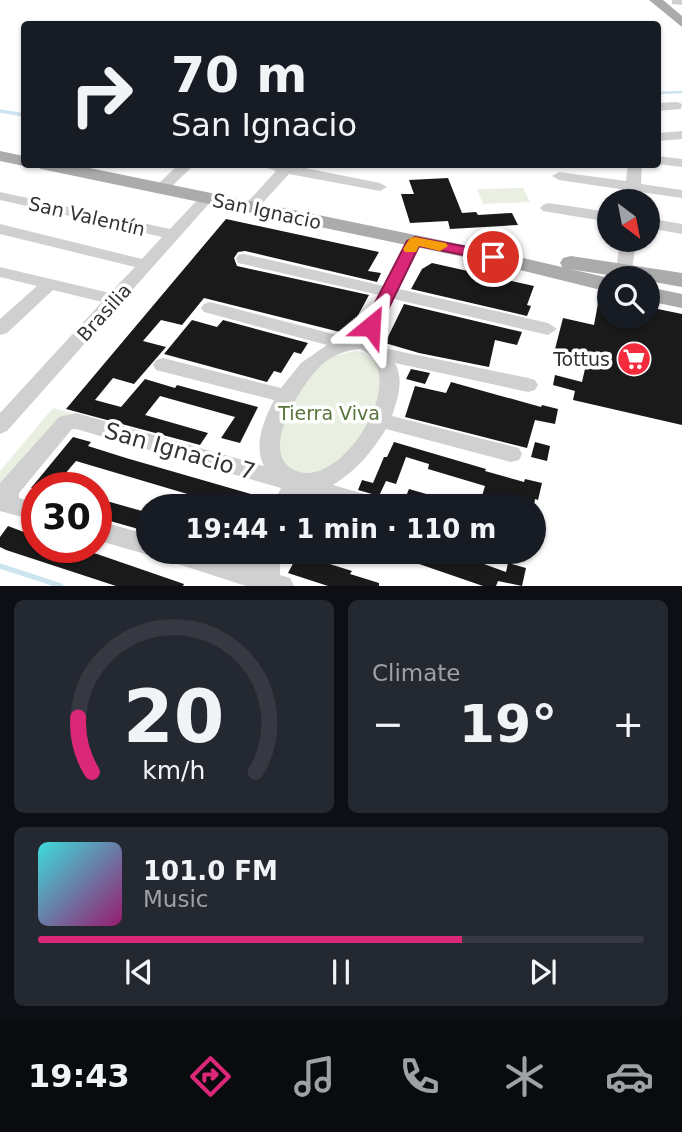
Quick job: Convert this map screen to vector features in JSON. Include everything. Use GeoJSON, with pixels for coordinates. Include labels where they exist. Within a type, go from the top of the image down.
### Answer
{"type":"FeatureCollection","features":[{"type":"Feature","properties":{"kind":"main road"},"geometry":{"type":"LineString","coordinates":[[655,0],[682,23]]}},
{"type":"Feature","properties":{"kind":"main road"},"geometry":{"type":"LineString","coordinates":[[0,156],[21,160]]}},
{"type":"Feature","properties":{"kind":"main road","name":"San Ignacio"},"geometry":{"type":"LineString","coordinates":[[60,168],[493,257]]}},
{"type":"Feature","properties":{"kind":"main road"},"geometry":{"type":"LineString","coordinates":[[493,257],[515,264],[597,275]]}},
{"type":"Feature","properties":{"kind":"main road"},"geometry":{"type":"LineString","coordinates":[[660,279],[682,280]]}},
{"type":"Feature","properties":{"kind":"main road"},"geometry":{"type":"LineString","coordinates":[[660,297],[682,302]]}},
{"type":"Feature","properties":{"kind":"street"},"geometry":{"type":"LineString","coordinates":[[661,107],[677,106]]}},
{"type":"Feature","properties":{"kind":"street"},"geometry":{"type":"LineString","coordinates":[[661,137],[682,135]]}},
{"type":"Feature","properties":{"kind":"street"},"geometry":{"type":"LineString","coordinates":[[661,160],[682,163]]}},
{"type":"Feature","properties":{"kind":"street"},"geometry":{"type":"LineString","coordinates":[[161,189],[184,168]]}},
{"type":"Feature","properties":{"kind":"street"},"geometry":{"type":"LineString","coordinates":[[251,207],[287,168]]}},
{"type":"Feature","properties":{"kind":"street"},"geometry":{"type":"LineString","coordinates":[[293,168],[380,187]]}},
{"type":"Feature","properties":{"kind":"street"},"geometry":{"type":"LineString","coordinates":[[632,189],[635,168]]}},
{"type":"Feature","properties":{"kind":"street"},"geometry":{"type":"LineString","coordinates":[[559,176],[612,189]]}},
{"type":"Feature","properties":{"kind":"street"},"geometry":{"type":"LineString","coordinates":[[660,194],[682,194]]}},
{"type":"Feature","properties":{"kind":"street","name":"San Valentín"},"geometry":{"type":"LineString","coordinates":[[0,197],[174,235]]}},
{"type":"Feature","properties":{"kind":"street","name":"Brasilia"},"geometry":{"type":"LineString","coordinates":[[0,426],[207,198]]}},
{"type":"Feature","properties":{"kind":"street"},"geometry":{"type":"LineString","coordinates":[[548,208],[597,215]]}},
{"type":"Feature","properties":{"kind":"street"},"geometry":{"type":"LineString","coordinates":[[660,225],[682,229]]}},
{"type":"Feature","properties":{"kind":"street"},"geometry":{"type":"LineString","coordinates":[[0,229],[147,265]]}},
{"type":"Feature","properties":{"kind":"street"},"geometry":{"type":"LineString","coordinates":[[382,354],[390,374],[390,385],[380,420],[358,453],[338,472],[315,485],[295,483],[279,472],[272,463],[271,452],[274,425],[285,396],[317,358],[355,343],[389,292],[415,241]]}},
{"type":"Feature","properties":{"kind":"street"},"geometry":{"type":"LineString","coordinates":[[244,259],[548,329]]}},
{"type":"Feature","properties":{"kind":"street"},"geometry":{"type":"LineString","coordinates":[[0,272],[115,300]]}},
{"type":"Feature","properties":{"kind":"street"},"geometry":{"type":"LineString","coordinates":[[0,328],[49,284]]}},
{"type":"Feature","properties":{"kind":"street"},"geometry":{"type":"LineString","coordinates":[[210,308],[355,343],[382,354],[527,385]]}},
{"type":"Feature","properties":{"kind":"street"},"geometry":{"type":"LineString","coordinates":[[163,365],[285,396]]}},
{"type":"Feature","properties":{"kind":"street"},"geometry":{"type":"LineString","coordinates":[[380,420],[512,454]]}},
{"type":"Feature","properties":{"kind":"street","name":"San Ignacio 7"},"geometry":{"type":"LineString","coordinates":[[23,472],[66,422],[76,421],[332,494]]}},
{"type":"Feature","properties":{"kind":"street","name":"San Ignacio 7"},"geometry":{"type":"LineString","coordinates":[[21,475],[7,491],[8,504],[21,508]]}},
{"type":"Feature","properties":{"kind":"street"},"geometry":{"type":"LineString","coordinates":[[290,494],[295,483]]}},
{"type":"Feature","properties":{"kind":"street"},"geometry":{"type":"LineString","coordinates":[[112,535],[136,541]]}},
{"type":"Feature","properties":{"kind":"street"},"geometry":{"type":"LineString","coordinates":[[212,564],[274,584],[270,564]]}},
{"type":"Feature","properties":{"kind":"street"},"geometry":{"type":"LineString","coordinates":[[236,571],[243,564]]}},
{"type":"Feature","properties":{"kind":"green space"},"geometry":{"type":"Polygon","coordinates":[[[523,188],[530,202],[483,204],[477,189],[523,188]]]}},
{"type":"Feature","properties":{"kind":"green space","name":"Tierra Viva"},"geometry":{"type":"Polygon","coordinates":[[[356,351],[364,353],[382,366],[380,393],[371,420],[356,444],[337,464],[306,478],[289,469],[280,457],[280,432],[290,400],[326,358],[356,351]]]}},
{"type":"Feature","properties":{"kind":"green space"},"geometry":{"type":"Polygon","coordinates":[[[53,408],[72,413],[0,495],[0,471],[53,408]]]}},
{"type":"Feature","properties":{"kind":"building"},"geometry":{"type":"Polygon","coordinates":[[[448,178],[462,213],[512,213],[518,225],[450,229],[448,221],[410,223],[401,194],[414,194],[409,180],[448,178]]]}},
{"type":"Feature","properties":{"kind":"building"},"geometry":{"type":"Polygon","coordinates":[[[226,219],[379,252],[368,271],[381,273],[377,282],[245,251],[238,252],[234,258],[237,266],[369,295],[348,334],[204,298],[182,325],[161,320],[143,341],[166,347],[134,384],[113,378],[95,400],[121,407],[145,379],[258,407],[240,443],[221,438],[235,417],[160,396],[145,415],[208,433],[200,445],[66,409],[226,219]]]}},
{"type":"Feature","properties":{"kind":"building"},"geometry":{"type":"Polygon","coordinates":[[[432,263],[534,286],[527,305],[531,306],[527,316],[411,289],[422,269],[432,263]]]}},
{"type":"Feature","properties":{"kind":"building"},"geometry":{"type":"Polygon","coordinates":[[[404,304],[522,332],[517,345],[495,340],[489,367],[419,353],[385,343],[404,304]]]}},
{"type":"Feature","properties":{"kind":"building","name":"Tottus"},"geometry":{"type":"Polygon","coordinates":[[[597,309],[597,329],[660,329],[660,309],[682,314],[682,425],[573,400],[575,391],[553,385],[555,375],[582,382],[587,360],[554,353],[563,318],[594,325],[597,309]]]}},
{"type":"Feature","properties":{"kind":"building"},"geometry":{"type":"Polygon","coordinates":[[[192,320],[217,327],[223,320],[308,343],[301,354],[294,352],[281,373],[274,371],[267,382],[164,354],[192,320]]]}},
{"type":"Feature","properties":{"kind":"building"},"geometry":{"type":"Polygon","coordinates":[[[411,369],[430,373],[425,384],[406,379],[411,369]]]}},
{"type":"Feature","properties":{"kind":"building"},"geometry":{"type":"Polygon","coordinates":[[[451,382],[541,407],[542,405],[558,409],[555,424],[535,420],[527,448],[405,417],[415,386],[446,393],[451,382]]]}},
{"type":"Feature","properties":{"kind":"building"},"geometry":{"type":"Polygon","coordinates":[[[73,437],[91,442],[88,446],[251,494],[187,494],[76,461],[67,472],[44,472],[73,437]]]}},
{"type":"Feature","properties":{"kind":"building"},"geometry":{"type":"Polygon","coordinates":[[[394,442],[524,482],[525,479],[542,483],[539,494],[483,494],[485,486],[428,469],[429,464],[406,457],[396,484],[386,481],[380,494],[358,490],[362,480],[373,483],[384,457],[387,457],[394,442]]]}},
{"type":"Feature","properties":{"kind":"building"},"geometry":{"type":"Polygon","coordinates":[[[535,442],[550,446],[547,461],[531,457],[535,442]]]}},
{"type":"Feature","properties":{"kind":"building"},"geometry":{"type":"Polygon","coordinates":[[[409,489],[426,494],[407,494],[409,489]]]}},
{"type":"Feature","properties":{"kind":"building"},"geometry":{"type":"Polygon","coordinates":[[[112,503],[136,509],[136,528],[112,522],[112,503]]]}},
{"type":"Feature","properties":{"kind":"building"},"geometry":{"type":"Polygon","coordinates":[[[8,526],[21,531],[21,555],[0,547],[0,537],[8,526]]]}},
{"type":"Feature","properties":{"kind":"building"},"geometry":{"type":"Polygon","coordinates":[[[112,559],[184,584],[116,586],[46,563],[112,563],[112,559]]]}},
{"type":"Feature","properties":{"kind":"building"},"geometry":{"type":"Polygon","coordinates":[[[293,564],[330,564],[379,583],[379,586],[328,586],[288,573],[293,564]]]}},
{"type":"Feature","properties":{"kind":"building"},"geometry":{"type":"Polygon","coordinates":[[[419,564],[484,564],[506,572],[508,564],[526,568],[522,586],[498,581],[496,586],[483,586],[419,564]]]}},
{"type":"Feature","properties":{"kind":"waterway"},"geometry":{"type":"LineString","coordinates":[[661,93],[682,92]]}},
{"type":"Feature","properties":{"kind":"waterway"},"geometry":{"type":"LineString","coordinates":[[0,111],[21,114]]}},
{"type":"Feature","properties":{"kind":"waterway"},"geometry":{"type":"LineString","coordinates":[[0,566],[61,586]]}},
{"type":"Feature","properties":{"kind":"slow traffic"},"geometry":{"type":"LineString","coordinates":[[411,249],[415,241],[440,246]]}},
{"type":"Feature","properties":{"kind":"place","name":"Tottus"},"geometry":{"type":"Point","coordinates":[634,359]}},
{"type":"Feature","properties":{"kind":"route"},"geometry":{"type":"LineString","coordinates":[[371,326],[415,241],[493,257]]}}]}
